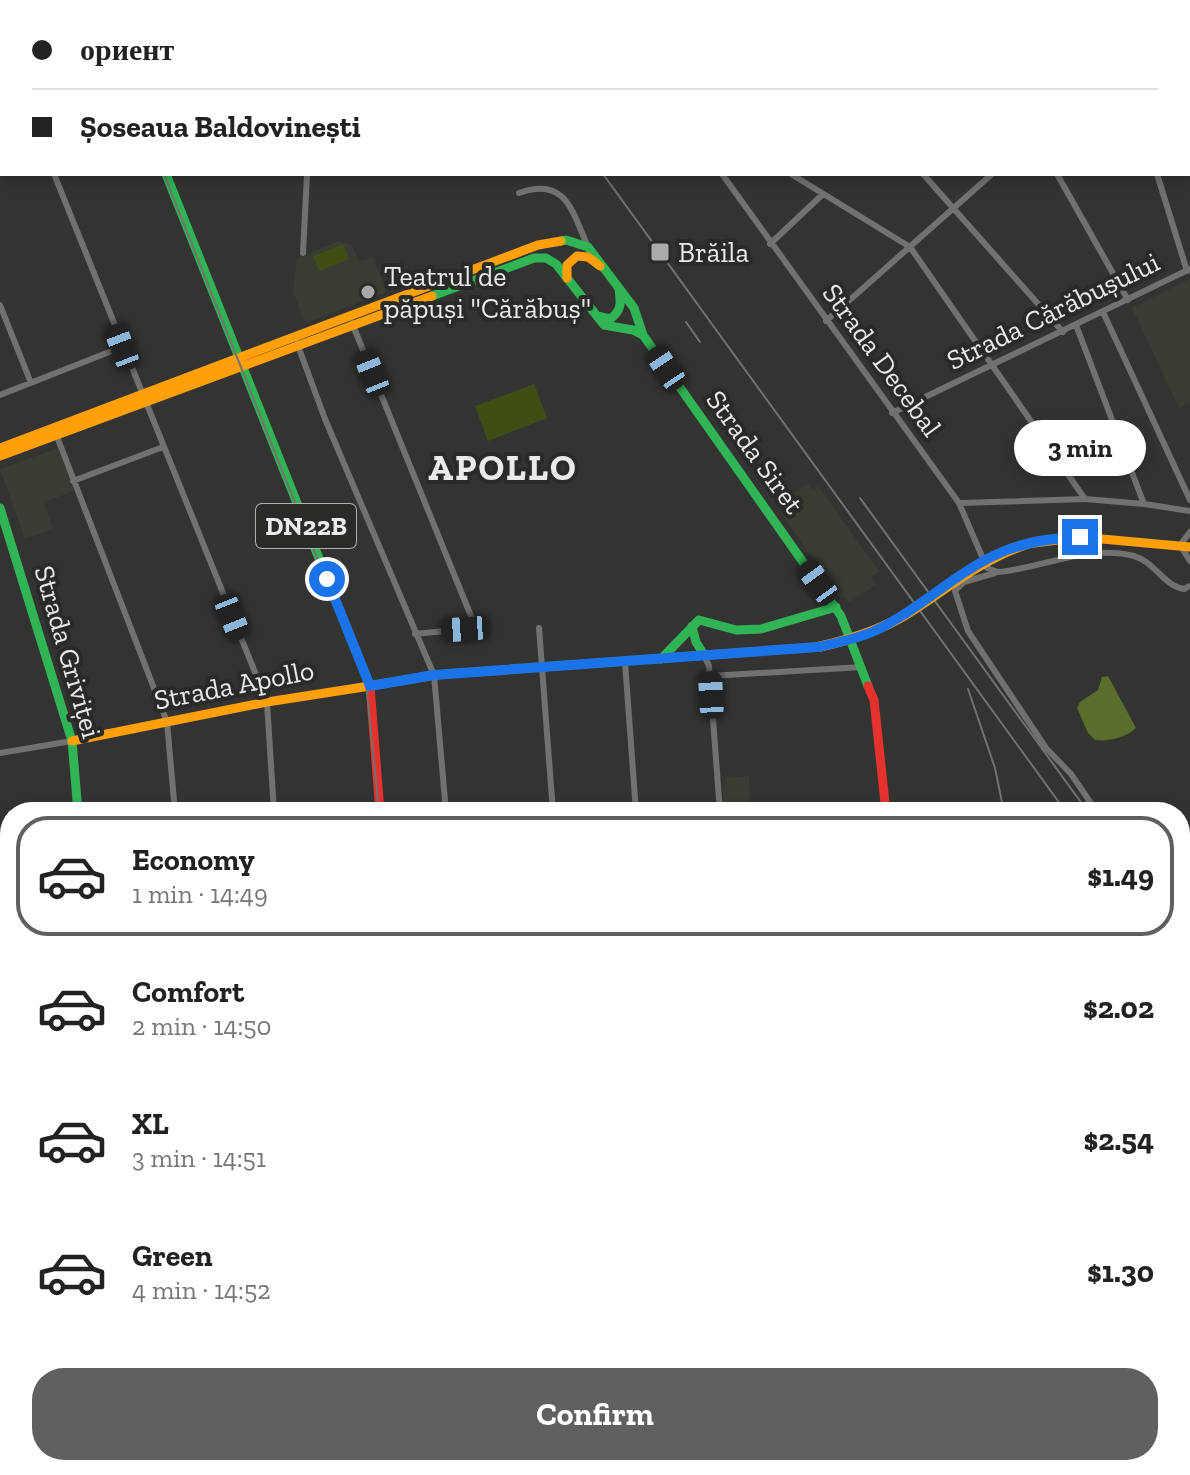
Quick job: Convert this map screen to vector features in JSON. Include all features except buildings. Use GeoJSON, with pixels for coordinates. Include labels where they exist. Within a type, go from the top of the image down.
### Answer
{"type":"FeatureCollection","features":[{"type":"Feature","properties":{"kind":"street"},"geometry":{"type":"LineString","coordinates":[[55,176],[267,702],[273,802]]}},
{"type":"Feature","properties":{"kind":"street","name":"DN22B"},"geometry":{"type":"LineString","coordinates":[[167,176],[370,686],[379,802]]}},
{"type":"Feature","properties":{"kind":"street"},"geometry":{"type":"LineString","coordinates":[[303,253],[307,176]]}},
{"type":"Feature","properties":{"kind":"street","name":"Strada Decebal"},"geometry":{"type":"LineString","coordinates":[[723,176],[959,503],[982,563],[990,571],[998,572]]}},
{"type":"Feature","properties":{"kind":"street"},"geometry":{"type":"LineString","coordinates":[[794,176],[910,247],[1085,499]]}},
{"type":"Feature","properties":{"kind":"street"},"geometry":{"type":"LineString","coordinates":[[925,176],[1063,332]]}},
{"type":"Feature","properties":{"kind":"street"},"geometry":{"type":"LineString","coordinates":[[826,321],[990,176]]}},
{"type":"Feature","properties":{"kind":"street"},"geometry":{"type":"LineString","coordinates":[[1058,176],[1128,300]]}},
{"type":"Feature","properties":{"kind":"street"},"geometry":{"type":"LineString","coordinates":[[1158,176],[1189,270]]}},
{"type":"Feature","properties":{"kind":"street"},"geometry":{"type":"LineString","coordinates":[[519,193],[537,186],[555,192],[571,210],[588,247]]}},
{"type":"Feature","properties":{"kind":"street"},"geometry":{"type":"LineString","coordinates":[[770,244],[823,194]]}},
{"type":"Feature","properties":{"kind":"street"},"geometry":{"type":"LineString","coordinates":[[0,448],[241,362],[538,245],[573,241],[588,247]]}},
{"type":"Feature","properties":{"kind":"street","name":"Strada Siret"},"geometry":{"type":"LineString","coordinates":[[588,247],[637,313],[643,335],[836,607],[862,667],[877,716],[885,802]]}},
{"type":"Feature","properties":{"kind":"street"},"geometry":{"type":"LineString","coordinates":[[567,278],[567,265],[577,256],[588,257],[608,272]]}},
{"type":"Feature","properties":{"kind":"street"},"geometry":{"type":"LineString","coordinates":[[296,341],[534,258],[552,261],[604,325],[643,335]]}},
{"type":"Feature","properties":{"kind":"street","name":"Strada Cărăbușului"},"geometry":{"type":"LineString","coordinates":[[892,413],[1189,270]]}},
{"type":"Feature","properties":{"kind":"street"},"geometry":{"type":"LineString","coordinates":[[594,314],[606,319],[617,315],[621,309],[619,288]]}},
{"type":"Feature","properties":{"kind":"street"},"geometry":{"type":"LineString","coordinates":[[0,305],[31,383]]}},
{"type":"Feature","properties":{"kind":"street"},"geometry":{"type":"LineString","coordinates":[[1103,312],[1190,500]]}},
{"type":"Feature","properties":{"kind":"street"},"geometry":{"type":"LineString","coordinates":[[352,323],[473,621],[465,629],[415,634]]}},
{"type":"Feature","properties":{"kind":"street"},"geometry":{"type":"LineString","coordinates":[[1076,325],[1144,504]]}},
{"type":"Feature","properties":{"kind":"street"},"geometry":{"type":"LineString","coordinates":[[296,341],[325,419],[434,675],[445,802]]}},
{"type":"Feature","properties":{"kind":"street"},"geometry":{"type":"LineString","coordinates":[[0,395],[122,347]]}},
{"type":"Feature","properties":{"kind":"street"},"geometry":{"type":"LineString","coordinates":[[0,456],[144,398]]}},
{"type":"Feature","properties":{"kind":"street"},"geometry":{"type":"LineString","coordinates":[[56,434],[167,722],[174,802]]}},
{"type":"Feature","properties":{"kind":"street"},"geometry":{"type":"LineString","coordinates":[[73,481],[163,447]]}},
{"type":"Feature","properties":{"kind":"street"},"geometry":{"type":"LineString","coordinates":[[959,503],[1085,499],[1190,511]]}},
{"type":"Feature","properties":{"kind":"street","name":"Strada Griviței"},"geometry":{"type":"LineString","coordinates":[[0,508],[72,741],[77,802]]}},
{"type":"Feature","properties":{"kind":"street"},"geometry":{"type":"LineString","coordinates":[[1190,532],[1185,546],[1190,561]]}},
{"type":"Feature","properties":{"kind":"street","name":"Strada Apollo"},"geometry":{"type":"LineString","coordinates":[[0,753],[267,702],[434,675],[818,647],[874,631],[911,611],[978,565],[1002,552],[1027,544],[1080,537],[1185,546]]}},
{"type":"Feature","properties":{"kind":"street"},"geometry":{"type":"LineString","coordinates":[[1090,802],[1071,774],[1033,730],[965,625],[955,596],[957,588],[971,579],[998,572],[1075,556],[1114,553],[1143,559],[1174,587],[1184,589],[1190,586]]}},
{"type":"Feature","properties":{"kind":"street"},"geometry":{"type":"LineString","coordinates":[[661,659],[696,622],[706,620],[731,630],[763,628],[836,607]]}},
{"type":"Feature","properties":{"kind":"street"},"geometry":{"type":"LineString","coordinates":[[692,626],[696,642],[708,663],[719,802]]}},
{"type":"Feature","properties":{"kind":"street"},"geometry":{"type":"LineString","coordinates":[[539,628],[552,802]]}},
{"type":"Feature","properties":{"kind":"street"},"geometry":{"type":"LineString","coordinates":[[625,662],[635,802]]}},
{"type":"Feature","properties":{"kind":"street"},"geometry":{"type":"LineString","coordinates":[[710,676],[862,667]]}},
{"type":"Feature","properties":{"kind":"shaded area"},"geometry":{"type":"Polygon","coordinates":[[[338,241],[352,245],[359,262],[373,257],[387,292],[305,323],[293,292],[297,259],[338,241]]]}},
{"type":"Feature","properties":{"kind":"shaded area"},"geometry":{"type":"Polygon","coordinates":[[[343,244],[349,259],[319,271],[313,256],[343,244]]]}},
{"type":"Feature","properties":{"kind":"shaded area"},"geometry":{"type":"Polygon","coordinates":[[[1190,279],[1190,402],[1179,408],[1132,308],[1190,279]]]}},
{"type":"Feature","properties":{"kind":"shaded area"},"geometry":{"type":"Polygon","coordinates":[[[534,384],[547,418],[488,441],[475,406],[534,384]]]}},
{"type":"Feature","properties":{"kind":"shaded area"},"geometry":{"type":"Polygon","coordinates":[[[58,448],[74,491],[44,502],[53,529],[25,539],[0,469],[58,448]]]}},
{"type":"Feature","properties":{"kind":"shaded area"},"geometry":{"type":"Polygon","coordinates":[[[808,484],[813,490],[818,486],[879,571],[871,577],[876,584],[849,603],[844,596],[840,598],[780,512],[798,499],[795,493],[808,484]]]}},
{"type":"Feature","properties":{"kind":"shaded area"},"geometry":{"type":"Polygon","coordinates":[[[1108,676],[1136,728],[1117,738],[1095,740],[1088,733],[1077,708],[1080,702],[1098,690],[1102,677],[1108,676]]]}},
{"type":"Feature","properties":{"kind":"shaded area"},"geometry":{"type":"Polygon","coordinates":[[[749,776],[750,802],[723,802],[722,788],[726,778],[749,776]]]}},
{"type":"Feature","properties":{"kind":"tram line"},"geometry":{"type":"LineString","coordinates":[[165,176],[366,681],[378,802]]}},
{"type":"Feature","properties":{"kind":"railway"},"geometry":{"type":"LineString","coordinates":[[604,176],[1059,802]]}},
{"type":"Feature","properties":{"kind":"railway"},"geometry":{"type":"LineString","coordinates":[[686,322],[700,342]]}},
{"type":"Feature","properties":{"kind":"railway"},"geometry":{"type":"LineString","coordinates":[[860,498],[1081,802]]}},
{"type":"Feature","properties":{"kind":"railway"},"geometry":{"type":"LineString","coordinates":[[968,689],[995,768],[1002,802]]}},
{"type":"Feature","properties":{"kind":"traffic: fast"},"geometry":{"type":"LineString","coordinates":[[167,176],[330,586]]}},
{"type":"Feature","properties":{"kind":"traffic: fast"},"geometry":{"type":"LineString","coordinates":[[561,241],[588,247],[634,308],[643,335],[841,616],[868,686]]}},
{"type":"Feature","properties":{"kind":"traffic: fast"},"geometry":{"type":"LineString","coordinates":[[432,296],[534,258],[546,258],[556,264],[604,325],[643,335]]}},
{"type":"Feature","properties":{"kind":"traffic: fast"},"geometry":{"type":"LineString","coordinates":[[597,316],[610,319],[617,313],[619,289]]}},
{"type":"Feature","properties":{"kind":"traffic: fast"},"geometry":{"type":"LineString","coordinates":[[0,508],[72,741],[77,802]]}},
{"type":"Feature","properties":{"kind":"traffic: fast"},"geometry":{"type":"LineString","coordinates":[[661,659],[699,620],[736,630],[761,629],[836,607]]}},
{"type":"Feature","properties":{"kind":"traffic: fast"},"geometry":{"type":"LineString","coordinates":[[692,626],[696,642],[704,655]]}},
{"type":"Feature","properties":{"kind":"traffic: slow"},"geometry":{"type":"LineString","coordinates":[[0,448],[538,245],[561,241]]}},
{"type":"Feature","properties":{"kind":"traffic: slow"},"geometry":{"type":"LineString","coordinates":[[567,278],[567,265],[577,256],[588,257],[600,266]]}},
{"type":"Feature","properties":{"kind":"traffic: slow"},"geometry":{"type":"LineString","coordinates":[[0,456],[432,296]]}},
{"type":"Feature","properties":{"kind":"traffic: slow"},"geometry":{"type":"LineString","coordinates":[[1027,544],[1080,537],[1190,547]]}},
{"type":"Feature","properties":{"kind":"traffic: slow"},"geometry":{"type":"LineString","coordinates":[[818,647],[854,638],[888,624],[980,566],[1027,544]]}},
{"type":"Feature","properties":{"kind":"traffic: slow"},"geometry":{"type":"LineString","coordinates":[[370,686],[434,675],[818,647]]}},
{"type":"Feature","properties":{"kind":"traffic: slow"},"geometry":{"type":"LineString","coordinates":[[72,741],[267,702],[370,686]]}},
{"type":"Feature","properties":{"kind":"traffic: jam"},"geometry":{"type":"LineString","coordinates":[[330,586],[370,686],[379,802]]}},
{"type":"Feature","properties":{"kind":"traffic: jam"},"geometry":{"type":"LineString","coordinates":[[868,686],[874,700],[885,802]]}},
{"type":"Feature","properties":{"kind":"place","name":"Brăila"},"geometry":{"type":"Point","coordinates":[660,252]}},
{"type":"Feature","properties":{"kind":"place","name":"Teatrul de păpuși \"Cărăbuș\""},"geometry":{"type":"Point","coordinates":[368,292]}},
{"type":"Feature","properties":{"kind":"district","name":"APOLLO"},"geometry":{"type":"Point","coordinates":[503,467]}},
{"type":"Feature","properties":{"kind":"route"},"geometry":{"type":"LineString","coordinates":[[327,579],[370,686],[434,675],[818,647],[885,626],[1002,552],[1041,541],[1080,537]]}}]}
